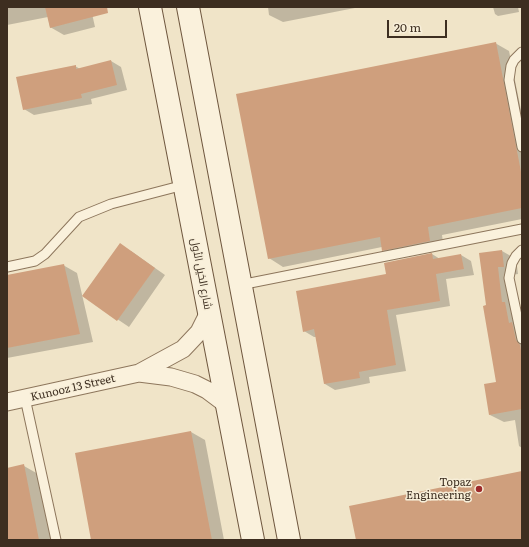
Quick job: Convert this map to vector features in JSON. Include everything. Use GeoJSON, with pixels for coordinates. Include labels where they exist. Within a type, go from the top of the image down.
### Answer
{"type":"FeatureCollection","features":[{"type":"Feature","properties":{"kind":"main road","name":"شارع الخيل الأول"},"geometry":{"type":"LineString","coordinates":[[150,7],[253,540]]}},
{"type":"Feature","properties":{"kind":"main road"},"geometry":{"type":"LineString","coordinates":[[188,7],[289,540]]}},
{"type":"Feature","properties":{"kind":"street","name":"Kunooz 13 Street"},"geometry":{"type":"LineString","coordinates":[[7,402],[139,373],[183,349],[199,332],[209,312]]}},
{"type":"Feature","properties":{"kind":"street","name":"Kunooz 13 Street"},"geometry":{"type":"LineString","coordinates":[[139,373],[171,377],[195,384],[207,390],[227,405]]}},
{"type":"Feature","properties":{"kind":"lane"},"geometry":{"type":"LineString","coordinates":[[522,52],[514,60],[511,66],[509,80],[522,147]]}},
{"type":"Feature","properties":{"kind":"lane"},"geometry":{"type":"LineString","coordinates":[[7,267],[35,261],[45,254],[79,217],[111,204],[184,185]]}},
{"type":"Feature","properties":{"kind":"lane"},"geometry":{"type":"LineString","coordinates":[[240,284],[522,229]]}},
{"type":"Feature","properties":{"kind":"lane"},"geometry":{"type":"LineString","coordinates":[[522,250],[512,263],[509,278],[522,339]]}},
{"type":"Feature","properties":{"kind":"lane"},"geometry":{"type":"LineString","coordinates":[[25,398],[56,540]]}},
{"type":"Feature","properties":{"kind":"building"},"geometry":{"type":"Polygon","coordinates":[[[45,7],[107,7],[108,13],[50,28],[45,7]]]}},
{"type":"Feature","properties":{"kind":"building"},"geometry":{"type":"Polygon","coordinates":[[[496,42],[522,177],[522,208],[428,227],[430,241],[382,251],[380,237],[268,259],[236,94],[496,42]]]}},
{"type":"Feature","properties":{"kind":"building"},"geometry":{"type":"Polygon","coordinates":[[[111,60],[117,85],[81,94],[82,98],[23,110],[16,77],[76,65],[76,69],[111,60]]]}},
{"type":"Feature","properties":{"kind":"building"},"geometry":{"type":"Polygon","coordinates":[[[120,243],[155,268],[117,321],[82,296],[120,243]]]}},
{"type":"Feature","properties":{"kind":"building"},"geometry":{"type":"Polygon","coordinates":[[[502,250],[504,267],[498,267],[502,302],[505,302],[509,323],[512,322],[516,340],[520,345],[522,356],[522,409],[489,415],[484,384],[496,382],[483,306],[486,305],[479,253],[502,250]]]}},
{"type":"Feature","properties":{"kind":"building"},"geometry":{"type":"Polygon","coordinates":[[[432,253],[433,259],[461,254],[464,269],[436,274],[440,301],[387,310],[396,365],[359,372],[360,378],[324,384],[314,329],[303,332],[296,291],[386,274],[384,263],[432,253]]]}},
{"type":"Feature","properties":{"kind":"building"},"geometry":{"type":"Polygon","coordinates":[[[64,264],[80,334],[7,348],[7,275],[64,264]]]}},
{"type":"Feature","properties":{"kind":"building"},"geometry":{"type":"Polygon","coordinates":[[[191,431],[212,540],[91,540],[75,453],[191,431]]]}},
{"type":"Feature","properties":{"kind":"building"},"geometry":{"type":"Polygon","coordinates":[[[24,464],[39,540],[7,540],[7,468],[24,464]]]}},
{"type":"Feature","properties":{"kind":"building","name":"Topaz Engineering"},"geometry":{"type":"Polygon","coordinates":[[[522,471],[522,540],[356,540],[349,506],[522,471]]]}},
{"type":"Feature","properties":{"kind":"place","name":"Topaz Engineering"},"geometry":{"type":"Point","coordinates":[479,489]}}]}
